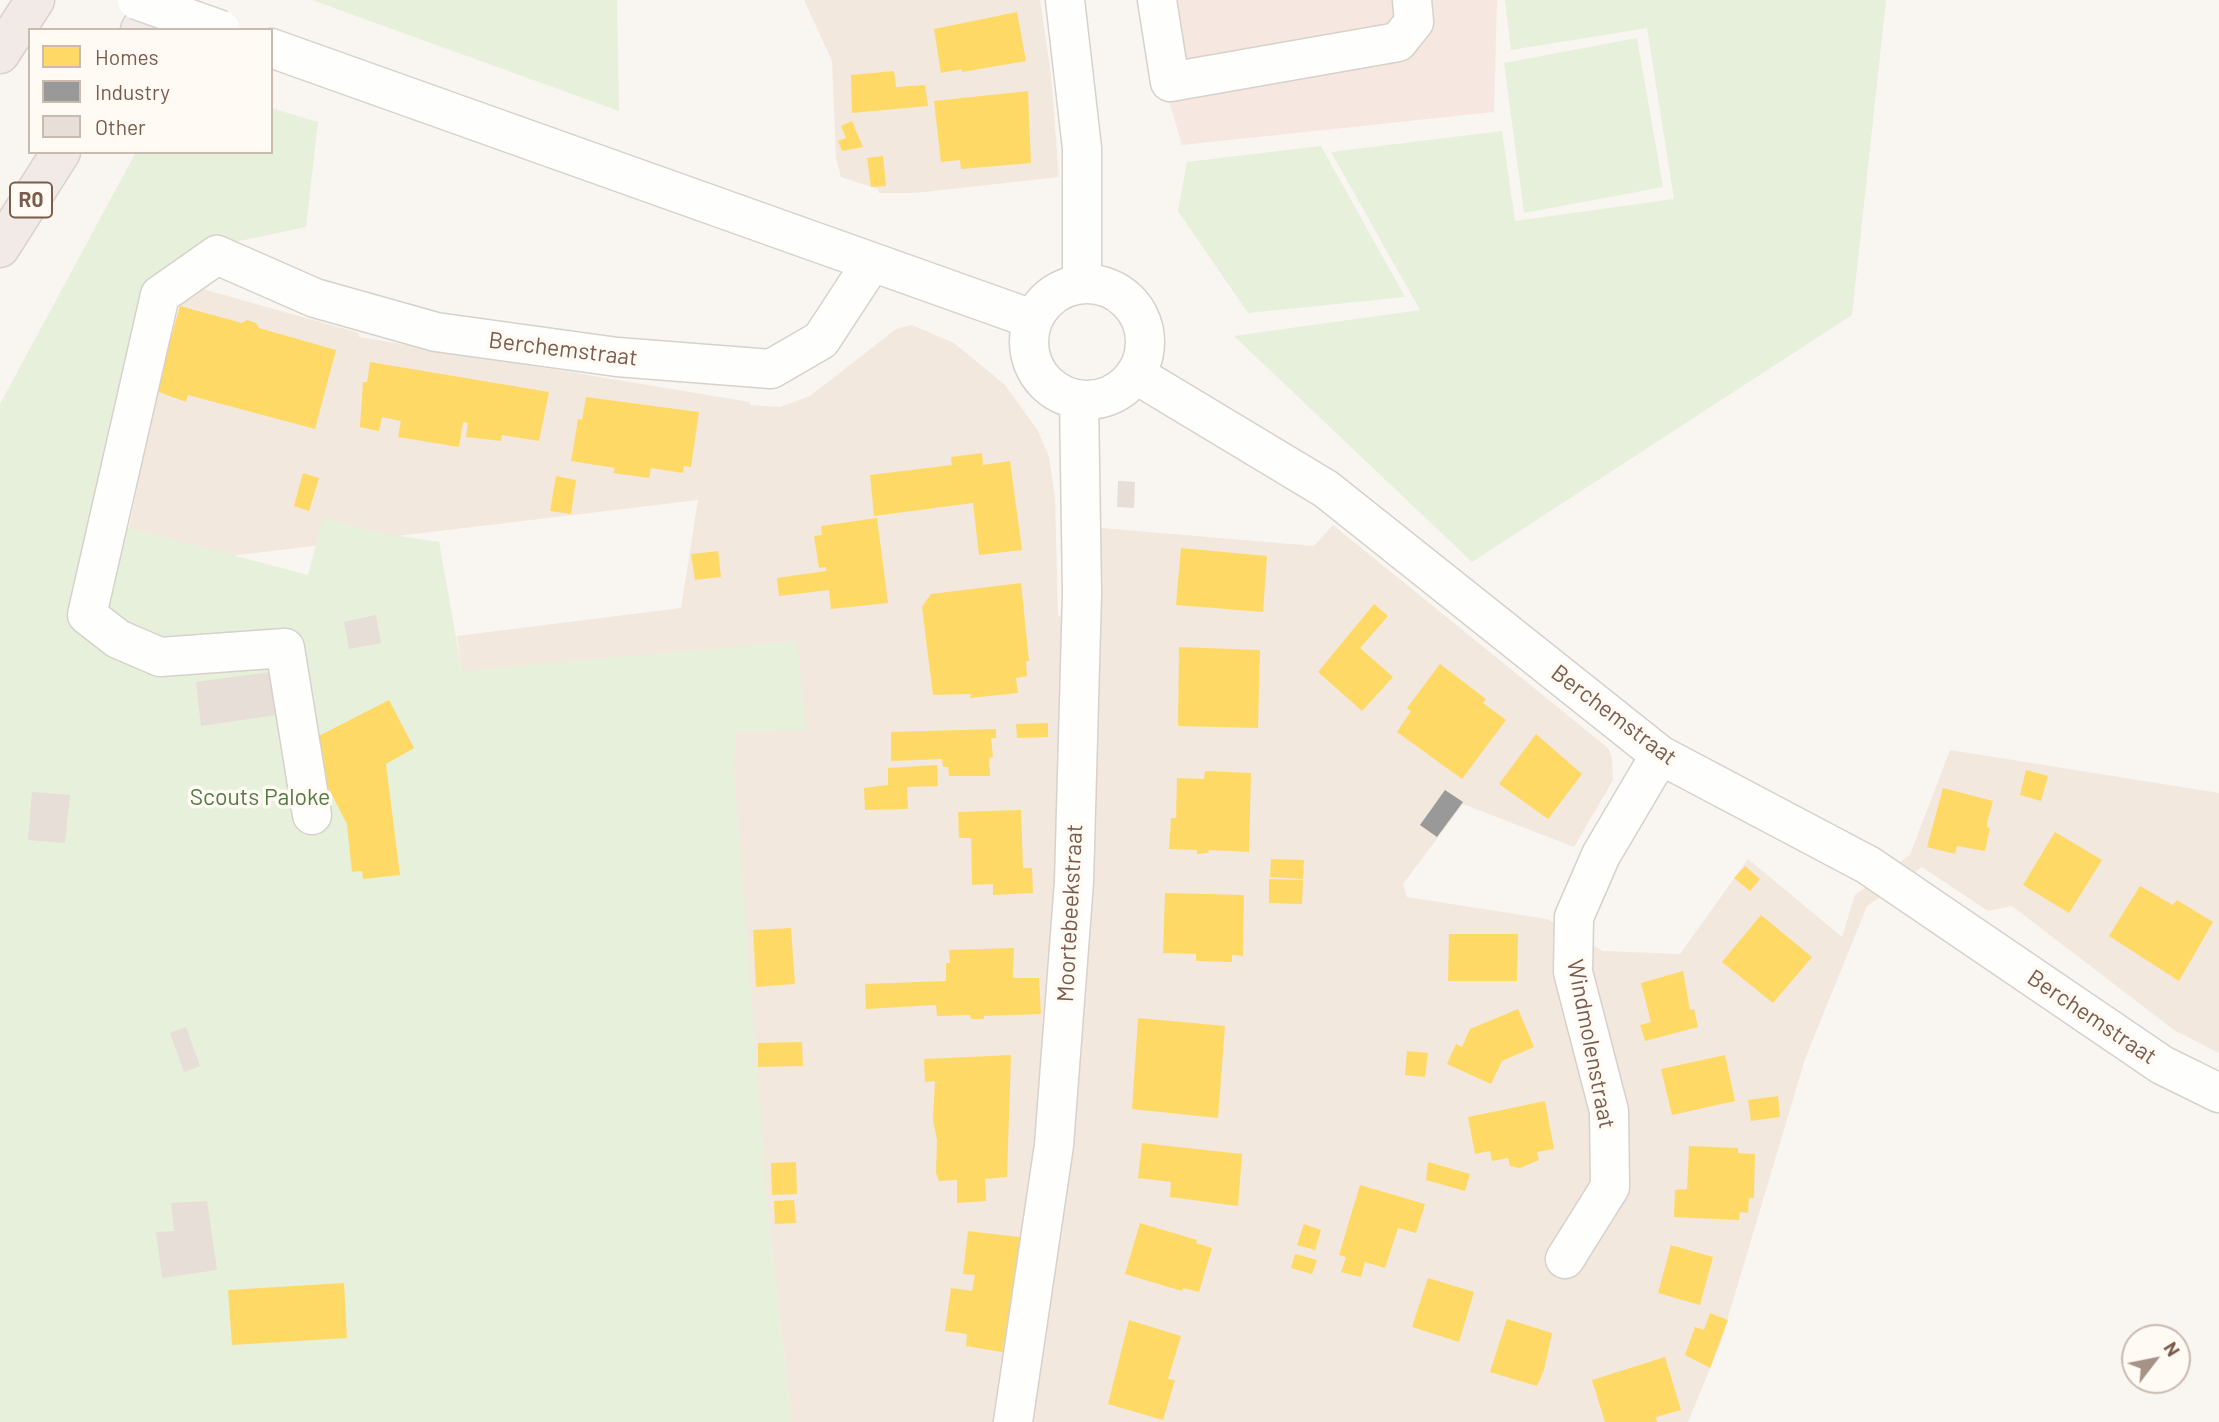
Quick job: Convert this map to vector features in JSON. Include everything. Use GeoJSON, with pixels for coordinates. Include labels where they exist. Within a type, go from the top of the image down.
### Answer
{"type":"FeatureCollection","features":[{"type":"Feature","properties":{"kind":"highway"},"geometry":{"type":"LineString","coordinates":[[0,54],[35,0]]}},
{"type":"Feature","properties":{"kind":"highway"},"geometry":{"type":"LineString","coordinates":[[141,28],[159,0]]}},
{"type":"Feature","properties":{"kind":"highway","name":"R0"},"geometry":{"type":"LineString","coordinates":[[0,248],[60,154]]}},
{"type":"Feature","properties":{"kind":"street"},"geometry":{"type":"LineString","coordinates":[[136,0],[215,28]]}},
{"type":"Feature","properties":{"kind":"street"},"geometry":{"type":"LineString","coordinates":[[1065,0],[1082,148],[1082,283]]}},
{"type":"Feature","properties":{"kind":"street"},"geometry":{"type":"LineString","coordinates":[[1157,0],[1170,82],[1398,42],[1414,22],[1412,0]]}},
{"type":"Feature","properties":{"kind":"street"},"geometry":{"type":"LineString","coordinates":[[273,48],[1010,314],[1032,319]]}},
{"type":"Feature","properties":{"kind":"street","name":"Berchemstraat"},"geometry":{"type":"LineString","coordinates":[[312,815],[285,648],[160,656],[118,639],[87,615],[160,295],[217,255],[315,298],[436,332],[617,357],[771,369],[821,340],[872,262]]}},
{"type":"Feature","properties":{"kind":"street"},"geometry":{"type":"LineString","coordinates":[[1082,283],[1104,286],[1127,300],[1140,317],[1145,339],[1143,357],[1135,374],[1116,393],[1096,400],[1079,400],[1061,395],[1042,381],[1029,354],[1032,319],[1043,303],[1059,290],[1082,283]]}},
{"type":"Feature","properties":{"kind":"street","name":"Berchemstraat"},"geometry":{"type":"LineString","coordinates":[[1135,374],[1326,489],[1660,755],[1868,865],[2162,1065],[2219,1093]]}},
{"type":"Feature","properties":{"kind":"street","name":"Moortebeekstraat"},"geometry":{"type":"LineString","coordinates":[[1013,1422],[1054,1145],[1074,882],[1082,594],[1079,400]]}},
{"type":"Feature","properties":{"kind":"street","name":"Windmolenstraat"},"geometry":{"type":"LineString","coordinates":[[1565,1259],[1610,1187],[1609,1111],[1573,972],[1574,917],[1601,855],[1660,755]]}},
{"type":"Feature","properties":{"kind":"shaded area"},"geometry":{"type":"Polygon","coordinates":[[[804,0],[1040,0],[1051,75],[1059,177],[915,193],[879,193],[878,189],[841,177],[836,158],[832,61],[804,0]]]}},
{"type":"Feature","properties":{"kind":"shaded area"},"geometry":{"type":"Polygon","coordinates":[[[1139,0],[1497,0],[1494,112],[1182,145],[1139,0]]]}},
{"type":"Feature","properties":{"kind":"shaded area"},"geometry":{"type":"Polygon","coordinates":[[[185,284],[359,333],[359,337],[750,402],[750,405],[780,407],[810,396],[896,329],[912,325],[954,343],[1005,385],[1038,431],[1049,457],[1055,498],[1058,616],[1100,612],[1101,528],[1314,546],[1333,525],[1608,748],[1612,758],[1613,780],[1574,847],[1463,804],[1403,884],[1407,897],[1547,919],[1603,951],[1680,954],[1748,859],[1842,937],[1855,895],[1910,855],[1950,750],[2219,793],[2219,1053],[2174,1030],[2012,906],[1988,911],[1922,867],[1867,906],[1805,1059],[1720,1344],[1688,1422],[792,1422],[770,1233],[753,1044],[734,771],[734,732],[462,671],[457,636],[681,608],[698,500],[121,569],[156,392],[185,284]]]}},
{"type":"Feature","properties":{"kind":"green space"},"geometry":{"type":"Polygon","coordinates":[[[312,0],[617,0],[619,111],[312,0]]]}},
{"type":"Feature","properties":{"kind":"green space"},"geometry":{"type":"Polygon","coordinates":[[[1505,0],[1886,0],[1852,315],[1472,562],[1234,336],[1420,310],[1331,152],[1502,131],[1515,221],[1674,199],[1647,28],[1511,50],[1505,0]]]}},
{"type":"Feature","properties":{"kind":"green space"},"geometry":{"type":"Polygon","coordinates":[[[1637,38],[1663,187],[1524,213],[1504,63],[1637,38]]]}},
{"type":"Feature","properties":{"kind":"green space","name":"Scouts Paloke"},"geometry":{"type":"Polygon","coordinates":[[[273,109],[318,122],[306,227],[197,250],[99,520],[308,575],[323,518],[379,533],[439,542],[462,671],[797,641],[806,730],[735,732],[734,771],[770,1233],[792,1422],[0,1422],[0,404],[135,154],[273,154],[273,109]]]}},
{"type":"Feature","properties":{"kind":"green space"},"geometry":{"type":"Polygon","coordinates":[[[1321,146],[1405,297],[1248,313],[1178,211],[1187,162],[1321,146]]]}},
{"type":"Feature","properties":{"kind":"building: Homes"},"geometry":{"type":"Polygon","coordinates":[[[1017,12],[1026,61],[941,73],[934,29],[1017,12]]]}},
{"type":"Feature","properties":{"kind":"building: Homes"},"geometry":{"type":"Polygon","coordinates":[[[894,71],[896,87],[925,85],[928,106],[852,113],[851,75],[894,71]]]}},
{"type":"Feature","properties":{"kind":"building: Homes"},"geometry":{"type":"Polygon","coordinates":[[[1028,91],[1031,163],[961,169],[960,160],[941,162],[934,101],[1028,91]]]}},
{"type":"Feature","properties":{"kind":"building: Homes"},"geometry":{"type":"Polygon","coordinates":[[[852,121],[863,147],[842,151],[838,141],[846,138],[841,126],[852,121]]]}},
{"type":"Feature","properties":{"kind":"building: Homes"},"geometry":{"type":"Polygon","coordinates":[[[883,156],[886,186],[871,187],[867,158],[883,156]]]}},
{"type":"Feature","properties":{"kind":"building: Homes"},"geometry":{"type":"Polygon","coordinates":[[[180,306],[242,323],[247,320],[256,323],[259,328],[336,350],[315,429],[188,395],[186,402],[156,391],[180,306]]]}},
{"type":"Feature","properties":{"kind":"building: Homes"},"geometry":{"type":"Polygon","coordinates":[[[370,362],[549,392],[539,441],[502,435],[501,441],[466,437],[468,423],[463,422],[459,447],[398,437],[401,421],[382,417],[379,431],[360,427],[363,382],[367,382],[370,362]]]}},
{"type":"Feature","properties":{"kind":"building: Homes"},"geometry":{"type":"Polygon","coordinates":[[[586,397],[699,412],[691,467],[684,466],[683,473],[651,468],[649,478],[613,473],[615,468],[571,461],[578,419],[582,420],[586,397]]]}},
{"type":"Feature","properties":{"kind":"building: Homes"},"geometry":{"type":"Polygon","coordinates":[[[982,453],[983,465],[1010,461],[1022,550],[979,555],[973,503],[874,516],[870,475],[952,465],[951,457],[982,453]]]}},
{"type":"Feature","properties":{"kind":"building: Homes"},"geometry":{"type":"Polygon","coordinates":[[[303,473],[319,478],[309,511],[294,506],[303,473]]]}},
{"type":"Feature","properties":{"kind":"building: Homes"},"geometry":{"type":"Polygon","coordinates":[[[556,476],[576,480],[571,514],[550,511],[556,476]]]}},
{"type":"Feature","properties":{"kind":"building: Homes"},"geometry":{"type":"Polygon","coordinates":[[[877,518],[888,603],[831,609],[829,590],[779,596],[777,578],[826,571],[826,567],[819,568],[814,536],[822,535],[821,526],[877,518]]]}},
{"type":"Feature","properties":{"kind":"building: Homes"},"geometry":{"type":"Polygon","coordinates":[[[1181,548],[1267,556],[1263,612],[1176,605],[1181,548]]]}},
{"type":"Feature","properties":{"kind":"building: Homes"},"geometry":{"type":"Polygon","coordinates":[[[718,551],[721,577],[695,580],[691,554],[718,551]]]}},
{"type":"Feature","properties":{"kind":"building: Homes"},"geometry":{"type":"Polygon","coordinates":[[[1021,583],[1029,661],[1026,661],[1027,676],[1016,678],[1018,693],[970,698],[971,694],[933,695],[922,607],[931,594],[1021,583]]]}},
{"type":"Feature","properties":{"kind":"building: Homes"},"geometry":{"type":"Polygon","coordinates":[[[1374,604],[1388,616],[1360,648],[1393,677],[1362,711],[1318,672],[1374,604]]]}},
{"type":"Feature","properties":{"kind":"building: Homes"},"geometry":{"type":"Polygon","coordinates":[[[1179,647],[1260,650],[1258,728],[1178,726],[1179,647]]]}},
{"type":"Feature","properties":{"kind":"building: Homes"},"geometry":{"type":"Polygon","coordinates":[[[1440,664],[1486,699],[1483,703],[1506,720],[1462,779],[1397,732],[1411,711],[1407,708],[1440,664]]]}},
{"type":"Feature","properties":{"kind":"building: Homes"},"geometry":{"type":"Polygon","coordinates":[[[389,700],[414,748],[386,764],[400,875],[363,879],[362,871],[352,872],[347,824],[305,743],[389,700]]]}},
{"type":"Feature","properties":{"kind":"building: Homes"},"geometry":{"type":"Polygon","coordinates":[[[1048,723],[1048,737],[1017,738],[1016,724],[1048,723]]]}},
{"type":"Feature","properties":{"kind":"building: Homes"},"geometry":{"type":"Polygon","coordinates":[[[996,729],[996,738],[991,738],[993,757],[989,758],[990,776],[949,776],[948,767],[943,767],[942,759],[891,761],[891,732],[996,729]]]}},
{"type":"Feature","properties":{"kind":"building: Homes"},"geometry":{"type":"Polygon","coordinates":[[[1536,734],[1582,774],[1548,819],[1499,784],[1536,734]]]}},
{"type":"Feature","properties":{"kind":"building: Homes"},"geometry":{"type":"Polygon","coordinates":[[[937,765],[938,786],[907,787],[908,809],[865,810],[864,788],[888,785],[888,768],[937,765]]]}},
{"type":"Feature","properties":{"kind":"building: Homes"},"geometry":{"type":"Polygon","coordinates":[[[2026,770],[2048,776],[2041,801],[2020,795],[2026,770]]]}},
{"type":"Feature","properties":{"kind":"building: Homes"},"geometry":{"type":"Polygon","coordinates":[[[1205,771],[1251,773],[1249,852],[1209,850],[1208,853],[1197,854],[1197,850],[1169,849],[1171,818],[1176,818],[1177,778],[1204,779],[1205,771]]]}},
{"type":"Feature","properties":{"kind":"building: Homes"},"geometry":{"type":"Polygon","coordinates":[[[1943,788],[1993,801],[1987,823],[1990,828],[1985,851],[1957,846],[1955,854],[1927,847],[1943,788]]]}},
{"type":"Feature","properties":{"kind":"building: Homes"},"geometry":{"type":"Polygon","coordinates":[[[1021,810],[1023,868],[1032,868],[1033,893],[993,895],[993,884],[972,885],[971,838],[959,838],[958,812],[1021,810]]]}},
{"type":"Feature","properties":{"kind":"building: Homes"},"geometry":{"type":"Polygon","coordinates":[[[2055,832],[2102,860],[2069,913],[2023,885],[2055,832]]]}},
{"type":"Feature","properties":{"kind":"building: Homes"},"geometry":{"type":"Polygon","coordinates":[[[1271,859],[1304,860],[1303,879],[1270,877],[1271,859]]]}},
{"type":"Feature","properties":{"kind":"building: Homes"},"geometry":{"type":"Polygon","coordinates":[[[1745,866],[1760,879],[1750,891],[1734,878],[1745,866]]]}},
{"type":"Feature","properties":{"kind":"building: Homes"},"geometry":{"type":"Polygon","coordinates":[[[1269,879],[1303,880],[1302,904],[1269,903],[1269,879]]]}},
{"type":"Feature","properties":{"kind":"building: Homes"},"geometry":{"type":"Polygon","coordinates":[[[2140,886],[2173,905],[2177,900],[2213,922],[2179,981],[2109,936],[2140,886]]]}},
{"type":"Feature","properties":{"kind":"building: Homes"},"geometry":{"type":"Polygon","coordinates":[[[1165,893],[1244,895],[1243,956],[1232,955],[1232,962],[1196,961],[1196,954],[1163,953],[1165,893]]]}},
{"type":"Feature","properties":{"kind":"building: Homes"},"geometry":{"type":"Polygon","coordinates":[[[1761,915],[1812,957],[1773,1003],[1722,962],[1761,915]]]}},
{"type":"Feature","properties":{"kind":"building: Homes"},"geometry":{"type":"Polygon","coordinates":[[[791,928],[795,984],[756,987],[753,930],[791,928]]]}},
{"type":"Feature","properties":{"kind":"building: Homes"},"geometry":{"type":"Polygon","coordinates":[[[1449,934],[1518,934],[1517,981],[1448,981],[1449,934]]]}},
{"type":"Feature","properties":{"kind":"building: Homes"},"geometry":{"type":"Polygon","coordinates":[[[1014,948],[1013,978],[1039,978],[1041,1014],[971,1019],[970,1015],[937,1016],[936,1005],[866,1009],[865,984],[946,981],[946,963],[950,963],[949,950],[1014,948]]]}},
{"type":"Feature","properties":{"kind":"building: Homes"},"geometry":{"type":"Polygon","coordinates":[[[1683,971],[1690,1010],[1694,1009],[1698,1027],[1645,1041],[1640,1025],[1651,1022],[1641,983],[1683,971]]]}},
{"type":"Feature","properties":{"kind":"building: Homes"},"geometry":{"type":"Polygon","coordinates":[[[1518,1009],[1534,1047],[1502,1061],[1491,1084],[1447,1064],[1456,1044],[1462,1047],[1470,1029],[1518,1009]]]}},
{"type":"Feature","properties":{"kind":"building: Homes"},"geometry":{"type":"Polygon","coordinates":[[[1138,1018],[1225,1026],[1218,1118],[1132,1109],[1138,1018]]]}},
{"type":"Feature","properties":{"kind":"building: Homes"},"geometry":{"type":"Polygon","coordinates":[[[802,1042],[803,1066],[758,1067],[758,1043],[802,1042]]]}},
{"type":"Feature","properties":{"kind":"building: Homes"},"geometry":{"type":"Polygon","coordinates":[[[1407,1051],[1428,1053],[1425,1077],[1405,1075],[1407,1051]]]}},
{"type":"Feature","properties":{"kind":"building: Homes"},"geometry":{"type":"Polygon","coordinates":[[[1011,1055],[1007,1177],[985,1179],[986,1201],[957,1203],[957,1180],[939,1181],[936,1173],[937,1140],[933,1120],[935,1081],[925,1082],[924,1059],[1011,1055]]]}},
{"type":"Feature","properties":{"kind":"building: Homes"},"geometry":{"type":"Polygon","coordinates":[[[1725,1055],[1735,1101],[1672,1115],[1661,1069],[1725,1055]]]}},
{"type":"Feature","properties":{"kind":"building: Homes"},"geometry":{"type":"Polygon","coordinates":[[[1778,1096],[1780,1117],[1751,1121],[1748,1100],[1778,1096]]]}},
{"type":"Feature","properties":{"kind":"building: Homes"},"geometry":{"type":"Polygon","coordinates":[[[1545,1101],[1554,1149],[1537,1152],[1539,1160],[1520,1168],[1510,1166],[1508,1158],[1492,1161],[1490,1151],[1475,1154],[1468,1117],[1545,1101]]]}},
{"type":"Feature","properties":{"kind":"building: Homes"},"geometry":{"type":"Polygon","coordinates":[[[1142,1143],[1242,1154],[1238,1206],[1170,1197],[1171,1182],[1138,1178],[1142,1143]]]}},
{"type":"Feature","properties":{"kind":"building: Homes"},"geometry":{"type":"Polygon","coordinates":[[[1689,1146],[1738,1148],[1738,1153],[1755,1154],[1754,1198],[1749,1198],[1748,1213],[1740,1212],[1739,1220],[1674,1217],[1675,1190],[1687,1189],[1689,1146]]]}},
{"type":"Feature","properties":{"kind":"building: Homes"},"geometry":{"type":"Polygon","coordinates":[[[796,1162],[797,1194],[772,1195],[771,1163],[796,1162]]]}},
{"type":"Feature","properties":{"kind":"building: Homes"},"geometry":{"type":"Polygon","coordinates":[[[1428,1162],[1470,1174],[1465,1191],[1426,1180],[1428,1162]]]}},
{"type":"Feature","properties":{"kind":"building: Homes"},"geometry":{"type":"Polygon","coordinates":[[[1360,1185],[1425,1204],[1416,1233],[1398,1228],[1385,1268],[1365,1262],[1361,1277],[1341,1272],[1346,1257],[1339,1255],[1360,1185]]]}},
{"type":"Feature","properties":{"kind":"building: Homes"},"geometry":{"type":"Polygon","coordinates":[[[794,1200],[796,1223],[775,1224],[774,1201],[794,1200]]]}},
{"type":"Feature","properties":{"kind":"building: Homes"},"geometry":{"type":"Polygon","coordinates":[[[1140,1223],[1197,1240],[1196,1243],[1212,1248],[1199,1292],[1183,1288],[1182,1291],[1125,1274],[1140,1223]]]}},
{"type":"Feature","properties":{"kind":"building: Homes"},"geometry":{"type":"Polygon","coordinates":[[[1304,1224],[1321,1230],[1315,1250],[1297,1245],[1304,1224]]]}},
{"type":"Feature","properties":{"kind":"building: Homes"},"geometry":{"type":"Polygon","coordinates":[[[968,1231],[1028,1238],[1013,1354],[966,1346],[967,1334],[945,1331],[951,1288],[972,1291],[975,1275],[963,1274],[968,1231]]]}},
{"type":"Feature","properties":{"kind":"building: Homes"},"geometry":{"type":"Polygon","coordinates":[[[1671,1245],[1713,1257],[1700,1305],[1658,1293],[1671,1245]]]}},
{"type":"Feature","properties":{"kind":"building: Homes"},"geometry":{"type":"Polygon","coordinates":[[[1295,1254],[1317,1260],[1312,1274],[1291,1268],[1295,1254]]]}},
{"type":"Feature","properties":{"kind":"building: Homes"},"geometry":{"type":"Polygon","coordinates":[[[1428,1278],[1474,1292],[1459,1342],[1412,1327],[1428,1278]]]}},
{"type":"Feature","properties":{"kind":"building: Homes"},"geometry":{"type":"Polygon","coordinates":[[[344,1283],[347,1338],[232,1345],[228,1290],[344,1283]]]}},
{"type":"Feature","properties":{"kind":"building: Homes"},"geometry":{"type":"Polygon","coordinates":[[[1710,1313],[1728,1320],[1710,1368],[1685,1355],[1695,1327],[1704,1330],[1710,1313]]]}},
{"type":"Feature","properties":{"kind":"building: Homes"},"geometry":{"type":"Polygon","coordinates":[[[1507,1319],[1552,1333],[1544,1370],[1537,1386],[1490,1372],[1507,1319]]]}},
{"type":"Feature","properties":{"kind":"building: Homes"},"geometry":{"type":"Polygon","coordinates":[[[1129,1320],[1181,1336],[1168,1379],[1175,1380],[1163,1420],[1108,1404],[1129,1320]]]}},
{"type":"Feature","properties":{"kind":"building: Homes"},"geometry":{"type":"Polygon","coordinates":[[[1665,1357],[1681,1410],[1656,1417],[1657,1422],[1605,1422],[1592,1380],[1665,1357]]]}},
{"type":"Feature","properties":{"kind":"building: Industry"},"geometry":{"type":"Polygon","coordinates":[[[1445,790],[1463,802],[1437,837],[1420,825],[1445,790]]]}},
{"type":"Feature","properties":{"kind":"building: Other"},"geometry":{"type":"Polygon","coordinates":[[[1118,481],[1135,482],[1134,508],[1117,507],[1118,481]]]}},
{"type":"Feature","properties":{"kind":"building: Other"},"geometry":{"type":"Polygon","coordinates":[[[376,615],[381,643],[349,649],[344,622],[376,615]]]}},
{"type":"Feature","properties":{"kind":"building: Other"},"geometry":{"type":"Polygon","coordinates":[[[278,671],[284,714],[201,726],[196,682],[278,671]]]}},
{"type":"Feature","properties":{"kind":"building: Other"},"geometry":{"type":"Polygon","coordinates":[[[32,792],[70,795],[65,843],[28,840],[32,792]]]}},
{"type":"Feature","properties":{"kind":"building: Other"},"geometry":{"type":"Polygon","coordinates":[[[186,1027],[200,1066],[184,1072],[170,1033],[186,1027]]]}},
{"type":"Feature","properties":{"kind":"building: Other"},"geometry":{"type":"Polygon","coordinates":[[[207,1201],[217,1270],[162,1278],[156,1232],[174,1231],[171,1203],[207,1201]]]}}]}
